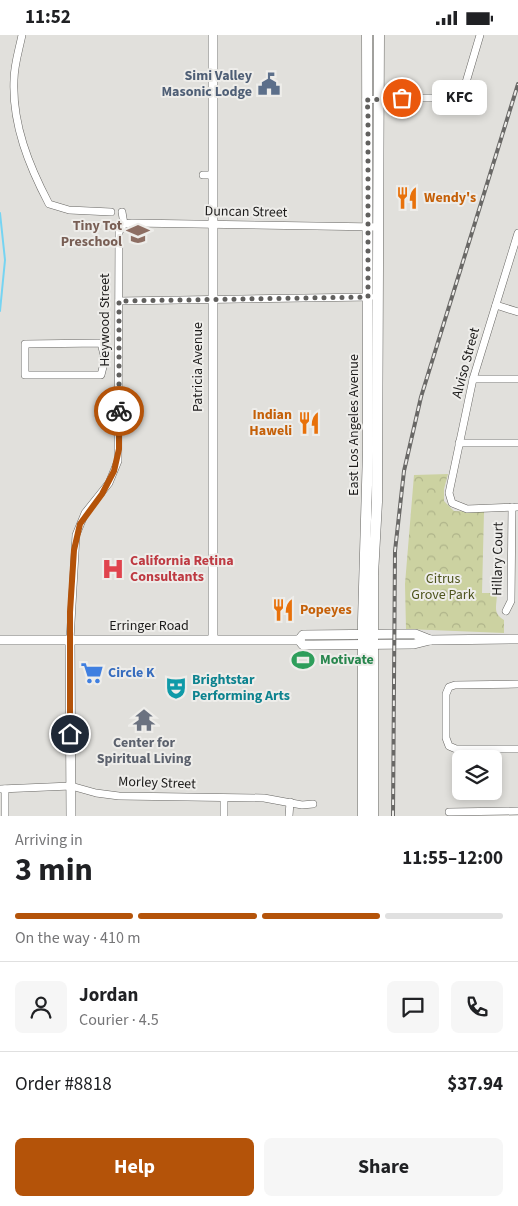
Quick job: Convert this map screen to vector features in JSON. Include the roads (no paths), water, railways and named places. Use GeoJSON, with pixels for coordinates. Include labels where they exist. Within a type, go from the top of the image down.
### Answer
{"type":"FeatureCollection","features":[{"type":"Feature","properties":{"kind":"main road","name":"East Los Angeles Avenue"},"geometry":{"type":"LineString","coordinates":[[367,35],[366,100],[368,109],[373,297],[367,502],[368,640],[373,816]]}},
{"type":"Feature","properties":{"kind":"main road","name":"East Los Angeles Avenue"},"geometry":{"type":"LineString","coordinates":[[372,226],[379,35]]}},
{"type":"Feature","properties":{"kind":"main road","name":"East Los Angeles Avenue"},"geometry":{"type":"LineString","coordinates":[[363,816],[368,640]]}},
{"type":"Feature","properties":{"kind":"street"},"geometry":{"type":"LineString","coordinates":[[22,35],[14,79],[16,115],[32,173],[49,204],[68,210],[111,212]]}},
{"type":"Feature","properties":{"kind":"street","name":"Patricia Avenue"},"geometry":{"type":"LineString","coordinates":[[213,35],[208,175],[213,224],[213,639]]}},
{"type":"Feature","properties":{"kind":"street"},"geometry":{"type":"LineString","coordinates":[[366,100],[456,98],[464,89],[480,35]]}},
{"type":"Feature","properties":{"kind":"street"},"geometry":{"type":"LineString","coordinates":[[122,211],[124,224]]}},
{"type":"Feature","properties":{"kind":"street","name":"Duncan Street"},"geometry":{"type":"LineString","coordinates":[[124,224],[372,226]]}},
{"type":"Feature","properties":{"kind":"street","name":"Heywood Street"},"geometry":{"type":"LineString","coordinates":[[70,816],[70,639],[76,535],[85,513],[109,483],[118,461],[118,232],[124,224]]}},
{"type":"Feature","properties":{"kind":"street","name":"Alviso Street"},"geometry":{"type":"LineString","coordinates":[[515,507],[467,509],[457,507],[451,501],[449,493],[473,379],[518,233]]}},
{"type":"Feature","properties":{"kind":"street"},"geometry":{"type":"LineString","coordinates":[[119,301],[373,297]]}},
{"type":"Feature","properties":{"kind":"street"},"geometry":{"type":"LineString","coordinates":[[496,305],[518,311]]}},
{"type":"Feature","properties":{"kind":"street"},"geometry":{"type":"LineString","coordinates":[[25,343],[101,343],[105,359],[101,375],[25,375],[25,343]]}},
{"type":"Feature","properties":{"kind":"street"},"geometry":{"type":"LineString","coordinates":[[105,359],[119,359]]}},
{"type":"Feature","properties":{"kind":"street"},"geometry":{"type":"LineString","coordinates":[[473,379],[518,379]]}},
{"type":"Feature","properties":{"kind":"street"},"geometry":{"type":"LineString","coordinates":[[460,443],[518,443]]}},
{"type":"Feature","properties":{"kind":"street","name":"Hillary Court"},"geometry":{"type":"LineString","coordinates":[[506,611],[511,601],[515,507]]}},
{"type":"Feature","properties":{"kind":"street","name":"Erringer Road"},"geometry":{"type":"LineString","coordinates":[[0,640],[299,640],[304,645],[368,640],[414,644],[430,640],[518,639]]}},
{"type":"Feature","properties":{"kind":"street"},"geometry":{"type":"LineString","coordinates":[[518,684],[455,685],[448,687],[446,703],[446,738],[449,746],[456,749],[518,749]]}},
{"type":"Feature","properties":{"kind":"street","name":"Morley Street"},"geometry":{"type":"LineString","coordinates":[[2,789],[70,786],[96,793],[118,795],[264,798],[302,805],[313,804]]}},
{"type":"Feature","properties":{"kind":"street"},"geometry":{"type":"LineString","coordinates":[[2,789],[5,816]]}},
{"type":"Feature","properties":{"kind":"street"},"geometry":{"type":"LineString","coordinates":[[224,798],[224,816]]}},
{"type":"Feature","properties":{"kind":"street"},"geometry":{"type":"LineString","coordinates":[[289,816],[290,802]]}},
{"type":"Feature","properties":{"kind":"street"},"geometry":{"type":"LineString","coordinates":[[449,812],[518,811]]}},
{"type":"Feature","properties":{"kind":"waterway"},"geometry":{"type":"LineString","coordinates":[[0,213],[5,260],[0,311]]}},
{"type":"Feature","properties":{"kind":"railway"},"geometry":{"type":"LineString","coordinates":[[393,816],[395,551],[404,471],[421,397],[518,84]]}},
{"type":"Feature","properties":{"kind":"place","name":"Simi Valley Masonic Lodge"},"geometry":{"type":"Point","coordinates":[269,84]}},
{"type":"Feature","properties":{"kind":"place","name":"KFC"},"geometry":{"type":"Point","coordinates":[402,98]}},
{"type":"Feature","properties":{"kind":"place","name":"Wendy's"},"geometry":{"type":"Point","coordinates":[407,198]}},
{"type":"Feature","properties":{"kind":"place","name":"Tiny Tot Preschool"},"geometry":{"type":"Point","coordinates":[138,234]}},
{"type":"Feature","properties":{"kind":"place","name":"Indian Haweli"},"geometry":{"type":"Point","coordinates":[309,423]}},
{"type":"Feature","properties":{"kind":"place","name":"California Retina Consultants"},"geometry":{"type":"Point","coordinates":[113,569]}},
{"type":"Feature","properties":{"kind":"place","name":"Popeyes"},"geometry":{"type":"Point","coordinates":[283,610]}},
{"type":"Feature","properties":{"kind":"place","name":"Motivate"},"geometry":{"type":"Point","coordinates":[303,660]}},
{"type":"Feature","properties":{"kind":"place","name":"Circle K"},"geometry":{"type":"Point","coordinates":[92,673]}},
{"type":"Feature","properties":{"kind":"place","name":"Brightstar Performing Arts"},"geometry":{"type":"Point","coordinates":[176,688]}},
{"type":"Feature","properties":{"kind":"place","name":"Center for Spiritual Living"},"geometry":{"type":"Point","coordinates":[144,720]}},
{"type":"Feature","properties":{"kind":"park label","name":"Citrus Grove Park"},"geometry":{"type":"Point","coordinates":[443,587]}}]}
